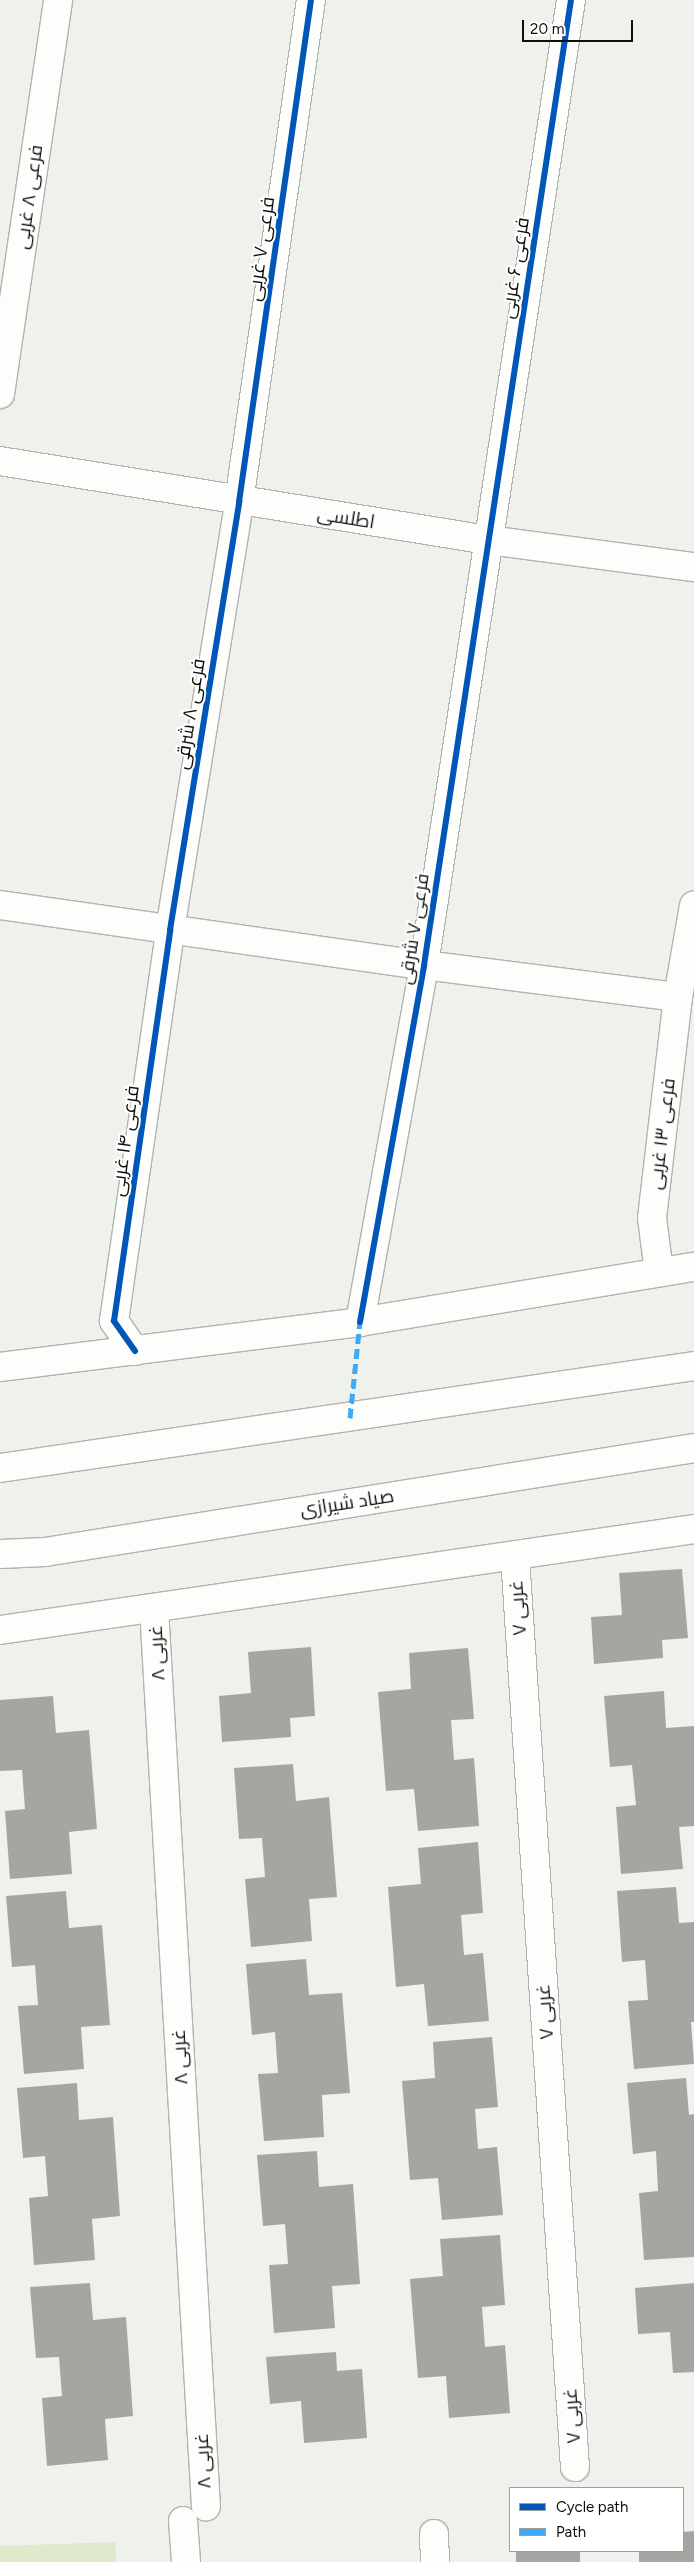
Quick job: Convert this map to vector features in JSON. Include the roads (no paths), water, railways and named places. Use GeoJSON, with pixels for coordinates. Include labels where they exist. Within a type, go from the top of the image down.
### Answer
{"type":"FeatureCollection","features":[{"type":"Feature","properties":{"kind":"street","name":"فرعی ۸ غربی"},"geometry":{"type":"LineString","coordinates":[[0,394],[58,0]]}},
{"type":"Feature","properties":{"kind":"street","name":"فرعی ۷ غربی"},"geometry":{"type":"LineString","coordinates":[[240,502],[311,0]]}},
{"type":"Feature","properties":{"kind":"street","name":"فرعی ۶ غربی"},"geometry":{"type":"LineString","coordinates":[[488,540],[571,0]]}},
{"type":"Feature","properties":{"kind":"street","name":"اطلسی"},"geometry":{"type":"LineString","coordinates":[[0,460],[240,502],[488,540],[694,566]]}},
{"type":"Feature","properties":{"kind":"street","name":"فرعی ۸ شرقی"},"geometry":{"type":"LineString","coordinates":[[170,930],[240,502]]}},
{"type":"Feature","properties":{"kind":"street","name":"فرعی ۷ شرقی"},"geometry":{"type":"LineString","coordinates":[[360,1322],[424,965],[488,540]]}},
{"type":"Feature","properties":{"kind":"street"},"geometry":{"type":"LineString","coordinates":[[0,905],[424,965],[678,997]]}},
{"type":"Feature","properties":{"kind":"street","name":"فرعی ۱۳ غربی"},"geometry":{"type":"LineString","coordinates":[[659,1272],[652,1218],[678,997],[694,905]]}},
{"type":"Feature","properties":{"kind":"street","name":"فرعی ۱۴ غربی"},"geometry":{"type":"LineString","coordinates":[[135,1351],[114,1321],[170,930]]}},
{"type":"Feature","properties":{"kind":"street"},"geometry":{"type":"LineString","coordinates":[[0,1367],[360,1322],[694,1267]]}},
{"type":"Feature","properties":{"kind":"street"},"geometry":{"type":"LineString","coordinates":[[0,1468],[694,1366]]}},
{"type":"Feature","properties":{"kind":"street","name":"صیاد شیرازی"},"geometry":{"type":"LineString","coordinates":[[0,1554],[45,1552],[694,1448]]}},
{"type":"Feature","properties":{"kind":"street"},"geometry":{"type":"LineString","coordinates":[[0,1630],[515,1557],[694,1529]]}},
{"type":"Feature","properties":{"kind":"street","name":"۷ غربی"},"geometry":{"type":"LineString","coordinates":[[515,1557],[576,2467]]}},
{"type":"Feature","properties":{"kind":"street","name":"۸ غربی"},"geometry":{"type":"LineString","coordinates":[[154,1608],[206,2506]]}},
{"type":"Feature","properties":{"kind":"street"},"geometry":{"type":"LineString","coordinates":[[183,2522],[186,2562]]}},
{"type":"Feature","properties":{"kind":"street"},"geometry":{"type":"LineString","coordinates":[[434,2534],[435,2562]]}}]}
